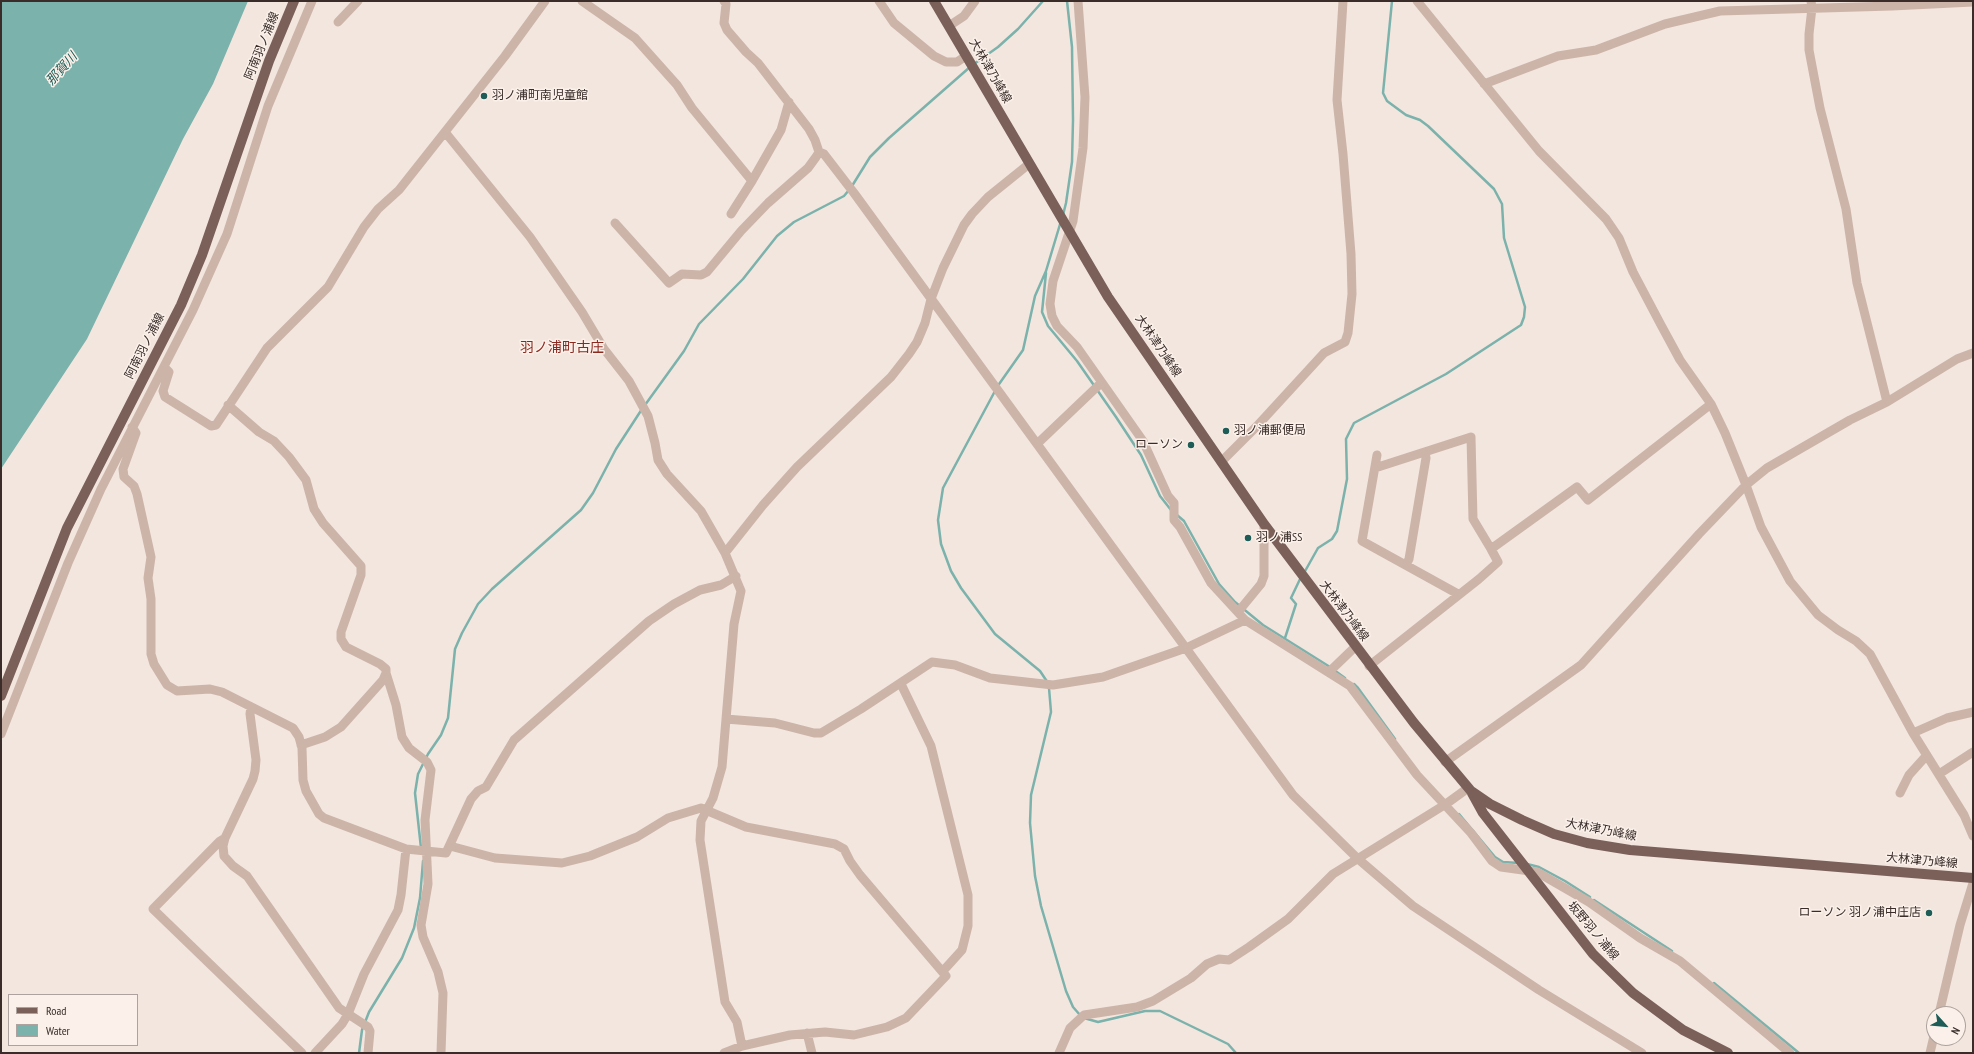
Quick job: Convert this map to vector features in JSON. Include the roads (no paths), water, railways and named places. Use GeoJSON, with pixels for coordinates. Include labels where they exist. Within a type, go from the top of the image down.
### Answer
{"type":"FeatureCollection","features":[{"type":"Feature","properties":{"kind":"main road","name":"阿南羽ノ浦線"},"geometry":{"type":"LineString","coordinates":[[1,696],[67,528],[181,305],[202,255],[269,61],[294,1]]}},
{"type":"Feature","properties":{"kind":"main road","name":"大林津乃峰線"},"geometry":{"type":"LineString","coordinates":[[934,1],[1108,297],[1264,524],[1369,666],[1445,762],[1470,789],[1490,804],[1522,820],[1554,834],[1586,843],[1630,850],[1973,878]]}},
{"type":"Feature","properties":{"kind":"main road","name":"坂野羽ノ浦線"},"geometry":{"type":"LineString","coordinates":[[1470,789],[1483,812],[1593,954],[1633,993],[1683,1030],[1728,1053]]}},
{"type":"Feature","properties":{"kind":"street"},"geometry":{"type":"LineString","coordinates":[[1,734],[68,563],[132,427],[193,310],[227,234],[268,106],[312,1]]}},
{"type":"Feature","properties":{"kind":"street"},"geometry":{"type":"LineString","coordinates":[[338,22],[358,1]]}},
{"type":"Feature","properties":{"kind":"street"},"geometry":{"type":"LineString","coordinates":[[164,367],[169,372],[163,391],[165,396],[211,426],[216,425],[228,405],[268,348],[328,287],[364,227],[378,209],[399,190],[505,56],[545,1]]}},
{"type":"Feature","properties":{"kind":"street"},"geometry":{"type":"LineString","coordinates":[[582,1],[634,38],[677,85],[692,108],[752,181]]}},
{"type":"Feature","properties":{"kind":"street"},"geometry":{"type":"LineString","coordinates":[[615,223],[669,283],[682,274],[701,275],[707,272],[740,231],[768,203],[808,168],[818,152],[815,140],[809,129],[789,102],[758,63],[746,52],[727,30],[724,23],[726,4],[724,1]]}},
{"type":"Feature","properties":{"kind":"street"},"geometry":{"type":"LineString","coordinates":[[879,1],[894,23],[934,56],[946,62],[970,62]]}},
{"type":"Feature","properties":{"kind":"street"},"geometry":{"type":"LineString","coordinates":[[949,26],[964,16],[975,1]]}},
{"type":"Feature","properties":{"kind":"street"},"geometry":{"type":"LineString","coordinates":[[1078,1],[1085,97],[1084,141],[1073,221],[1067,227],[1053,281],[1050,304],[1052,316],[1057,326],[1076,347],[1098,386],[1143,441],[1168,496],[1174,503],[1174,520],[1180,527],[1212,583],[1246,620],[1350,686],[1417,775],[1447,803],[1492,861],[1506,868],[1521,871],[1527,869],[1537,872],[1589,902],[1640,938],[1680,961],[1790,1053]]}},
{"type":"Feature","properties":{"kind":"street"},"geometry":{"type":"LineString","coordinates":[[1221,462],[1257,426],[1324,353],[1344,342],[1348,333],[1352,294],[1351,262],[1344,154],[1337,100],[1343,1]]}},
{"type":"Feature","properties":{"kind":"street"},"geometry":{"type":"LineString","coordinates":[[1417,1],[1539,151],[1606,219],[1619,238],[1661,325],[1680,360],[1711,404],[1725,433],[1746,485],[1760,528],[1790,581],[1818,615],[1856,641],[1870,654],[1913,733],[1964,815],[1973,836]]}},
{"type":"Feature","properties":{"kind":"street"},"geometry":{"type":"LineString","coordinates":[[1484,84],[1558,56],[1596,50],[1665,24],[1720,11],[1811,5],[1973,2]]}},
{"type":"Feature","properties":{"kind":"street"},"geometry":{"type":"LineString","coordinates":[[1811,5],[1809,50],[1818,101],[1846,208],[1857,283],[1887,402]]}},
{"type":"Feature","properties":{"kind":"street"},"geometry":{"type":"LineString","coordinates":[[731,214],[752,181],[780,130],[789,102]]}},
{"type":"Feature","properties":{"kind":"street"},"geometry":{"type":"LineString","coordinates":[[445,132],[530,237],[582,312],[604,349],[629,381],[645,411],[655,443],[658,460],[667,474],[701,511],[725,553],[736,576],[741,591],[734,624],[722,767],[713,798],[701,821],[700,840],[725,1002],[737,1022],[742,1046]]}},
{"type":"Feature","properties":{"kind":"street"},"geometry":{"type":"LineString","coordinates":[[818,152],[824,154],[848,184],[1293,795],[1357,858],[1424,914],[1539,990],[1642,1053]]}},
{"type":"Feature","properties":{"kind":"street"},"geometry":{"type":"LineString","coordinates":[[725,553],[763,505],[797,467],[891,377],[909,354],[925,323],[931,299],[958,236],[972,214],[988,197],[1029,164]]}},
{"type":"Feature","properties":{"kind":"street"},"geometry":{"type":"LineString","coordinates":[[1445,762],[1581,665],[1699,534],[1746,485],[1767,468],[1850,420],[1887,402],[1957,359],[1973,353]]}},
{"type":"Feature","properties":{"kind":"street"},"geometry":{"type":"LineString","coordinates":[[1037,444],[1098,386]]}},
{"type":"Feature","properties":{"kind":"street"},"geometry":{"type":"LineString","coordinates":[[1491,549],[1577,487],[1588,500],[1711,404]]}},
{"type":"Feature","properties":{"kind":"street"},"geometry":{"type":"LineString","coordinates":[[228,405],[260,432],[274,441],[288,457],[306,480],[314,509],[323,523],[362,566],[361,575],[341,632],[342,639],[346,647],[380,664],[386,669],[386,674],[396,705],[402,736],[409,748],[424,760],[431,770],[425,820],[428,851],[428,884],[421,925],[423,937],[438,972],[443,993],[441,1053]]}},
{"type":"Feature","properties":{"kind":"street"},"geometry":{"type":"LineString","coordinates":[[132,427],[136,433],[123,469],[124,477],[134,486],[137,494],[151,557],[148,578],[151,599],[151,654],[154,664],[167,685],[177,691],[210,689],[222,692],[292,728],[301,745],[303,780],[306,791],[319,814],[324,818],[406,848],[446,853],[471,799],[478,791],[486,787],[514,740],[649,621],[674,604],[700,590],[721,585],[736,576]]}},
{"type":"Feature","properties":{"kind":"street"},"geometry":{"type":"LineString","coordinates":[[1369,666],[1498,562],[1473,519],[1471,437],[1375,468]]}},
{"type":"Feature","properties":{"kind":"street"},"geometry":{"type":"LineString","coordinates":[[1406,564],[1409,559],[1426,458],[1425,452]]}},
{"type":"Feature","properties":{"kind":"street"},"geometry":{"type":"LineString","coordinates":[[1377,455],[1362,541],[1458,594]]}},
{"type":"Feature","properties":{"kind":"street"},"geometry":{"type":"LineString","coordinates":[[1238,612],[1261,584],[1264,576],[1264,524]]}},
{"type":"Feature","properties":{"kind":"street"},"geometry":{"type":"LineString","coordinates":[[726,719],[775,723],[814,733],[820,733],[901,684],[932,662],[955,665],[990,678],[1053,685],[1103,677],[1186,648],[1246,620]]}},
{"type":"Feature","properties":{"kind":"street"},"geometry":{"type":"LineString","coordinates":[[1329,672],[1356,647]]}},
{"type":"Feature","properties":{"kind":"street"},"geometry":{"type":"LineString","coordinates":[[301,745],[325,737],[341,727],[383,680],[386,674]]}},
{"type":"Feature","properties":{"kind":"street"},"geometry":{"type":"LineString","coordinates":[[901,684],[931,746],[968,895],[968,926],[962,950],[943,971]]}},
{"type":"Feature","properties":{"kind":"street"},"geometry":{"type":"LineString","coordinates":[[251,707],[250,714],[256,760],[255,771],[253,779],[225,838],[223,846],[224,856],[233,866],[247,876],[339,1008],[368,1027],[370,1031],[368,1053]]}},
{"type":"Feature","properties":{"kind":"street"},"geometry":{"type":"LineString","coordinates":[[1913,733],[1947,718],[1973,712]]}},
{"type":"Feature","properties":{"kind":"street"},"geometry":{"type":"LineString","coordinates":[[1939,774],[1973,752]]}},
{"type":"Feature","properties":{"kind":"street"},"geometry":{"type":"LineString","coordinates":[[1900,792],[1909,775],[1927,755]]}},
{"type":"Feature","properties":{"kind":"street"},"geometry":{"type":"LineString","coordinates":[[1059,1053],[1070,1028],[1081,1018],[1137,1007],[1153,1001],[1191,978],[1208,964],[1219,959],[1229,960],[1250,947],[1288,919],[1333,874],[1470,789]]}},
{"type":"Feature","properties":{"kind":"street"},"geometry":{"type":"LineString","coordinates":[[450,846],[495,858],[562,863],[590,856],[637,837],[668,818],[701,808],[746,827],[835,844],[844,849],[860,875],[946,976],[906,1018],[887,1027],[854,1035],[825,1032],[807,1033],[769,1039],[742,1046],[724,1053]]}},
{"type":"Feature","properties":{"kind":"street"},"geometry":{"type":"LineString","coordinates":[[1964,815],[1973,811]]}},
{"type":"Feature","properties":{"kind":"street"},"geometry":{"type":"LineString","coordinates":[[225,838],[220,841],[153,909],[302,1053]]}},
{"type":"Feature","properties":{"kind":"street"},"geometry":{"type":"LineString","coordinates":[[315,1053],[342,1024],[348,1014],[364,974],[398,910],[402,895],[406,848]]}},
{"type":"Feature","properties":{"kind":"street"},"geometry":{"type":"LineString","coordinates":[[1941,1006],[1960,925],[1973,883]]}},
{"type":"Feature","properties":{"kind":"street"},"geometry":{"type":"LineString","coordinates":[[807,1033],[812,1053]]}},
{"type":"Feature","properties":{"kind":"water","name":"那賀川"},"geometry":{"type":"Polygon","coordinates":[[[1,1],[248,1],[213,84],[183,139],[87,339],[1,469],[1,1]]]}},
{"type":"Feature","properties":{"kind":"waterway"},"geometry":{"type":"LineString","coordinates":[[974,64],[998,47],[1018,29],[1043,1]]}},
{"type":"Feature","properties":{"kind":"waterway"},"geometry":{"type":"LineString","coordinates":[[1063,215],[1072,162],[1073,120],[1072,47],[1067,1]]}},
{"type":"Feature","properties":{"kind":"waterway"},"geometry":{"type":"LineString","coordinates":[[1304,573],[1318,548],[1332,539],[1337,531],[1347,479],[1346,439],[1354,423],[1446,374],[1521,325],[1524,317],[1525,307],[1504,238],[1502,204],[1494,189],[1428,126],[1420,120],[1406,115],[1387,101],[1383,93],[1392,1]]}},
{"type":"Feature","properties":{"kind":"waterway"},"geometry":{"type":"LineString","coordinates":[[852,186],[870,157],[889,138],[970,67]]}},
{"type":"Feature","properties":{"kind":"waterway"},"geometry":{"type":"LineString","coordinates":[[645,405],[684,351],[699,324],[743,279],[777,236],[794,222],[844,196],[849,190]]}},
{"type":"Feature","properties":{"kind":"waterway"},"geometry":{"type":"LineString","coordinates":[[997,387],[1023,350],[1035,296],[1046,271],[1061,221]]}},
{"type":"Feature","properties":{"kind":"waterway"},"geometry":{"type":"LineString","coordinates":[[1046,273],[1042,312],[1048,326],[1077,361],[1116,417],[1141,455],[1160,496],[1171,510]]}},
{"type":"Feature","properties":{"kind":"waterway"},"geometry":{"type":"LineString","coordinates":[[995,391],[943,488],[938,520],[941,544],[951,571],[961,588],[995,634],[1040,671],[1048,683]]}},
{"type":"Feature","properties":{"kind":"waterway"},"geometry":{"type":"LineString","coordinates":[[421,848],[415,793],[418,774],[428,754],[441,735],[448,718],[455,649],[462,633],[478,604],[492,589],[581,510],[593,493],[616,449],[642,409]]}},
{"type":"Feature","properties":{"kind":"waterway"},"geometry":{"type":"LineString","coordinates":[[1177,515],[1184,521],[1219,584],[1235,602],[1263,625],[1330,667]]}},
{"type":"Feature","properties":{"kind":"waterway"},"geometry":{"type":"LineString","coordinates":[[1285,638],[1296,604],[1291,598],[1301,577]]}},
{"type":"Feature","properties":{"kind":"waterway"},"geometry":{"type":"LineString","coordinates":[[1334,670],[1345,678]]}},
{"type":"Feature","properties":{"kind":"waterway"},"geometry":{"type":"LineString","coordinates":[[1354,684],[1395,739]]}},
{"type":"Feature","properties":{"kind":"waterway"},"geometry":{"type":"LineString","coordinates":[[1049,688],[1051,712],[1031,795],[1030,823],[1035,876],[1041,906],[1066,991],[1073,1007],[1080,1015]]}},
{"type":"Feature","properties":{"kind":"waterway"},"geometry":{"type":"LineString","coordinates":[[1459,814],[1495,857],[1503,862],[1519,863]]}},
{"type":"Feature","properties":{"kind":"waterway"},"geometry":{"type":"LineString","coordinates":[[359,1053],[362,1030],[369,1012],[402,958],[414,928],[420,898],[423,861]]}},
{"type":"Feature","properties":{"kind":"waterway"},"geometry":{"type":"LineString","coordinates":[[1527,864],[1539,867],[1590,897]]}},
{"type":"Feature","properties":{"kind":"waterway"},"geometry":{"type":"LineString","coordinates":[[1594,900],[1672,951]]}},
{"type":"Feature","properties":{"kind":"waterway"},"geometry":{"type":"LineString","coordinates":[[1714,983],[1799,1053]]}},
{"type":"Feature","properties":{"kind":"waterway"},"geometry":{"type":"LineString","coordinates":[[1084,1018],[1098,1022],[1145,1011],[1160,1011],[1228,1044],[1236,1053]]}},
{"type":"Feature","properties":{"kind":"place","name":"羽ノ浦町南児童館"},"geometry":{"type":"Point","coordinates":[484,96]}},
{"type":"Feature","properties":{"kind":"place","name":"羽ノ浦郵便局"},"geometry":{"type":"Point","coordinates":[1226,431]}},
{"type":"Feature","properties":{"kind":"place","name":"ローソン"},"geometry":{"type":"Point","coordinates":[1191,445]}},
{"type":"Feature","properties":{"kind":"place","name":"羽ノ浦SS"},"geometry":{"type":"Point","coordinates":[1248,538]}},
{"type":"Feature","properties":{"kind":"place","name":"ローソン 羽ノ浦中庄店"},"geometry":{"type":"Point","coordinates":[1929,913]}},
{"type":"Feature","properties":{"kind":"district","name":"羽ノ浦町古庄"},"geometry":{"type":"Point","coordinates":[562,348]}}]}
